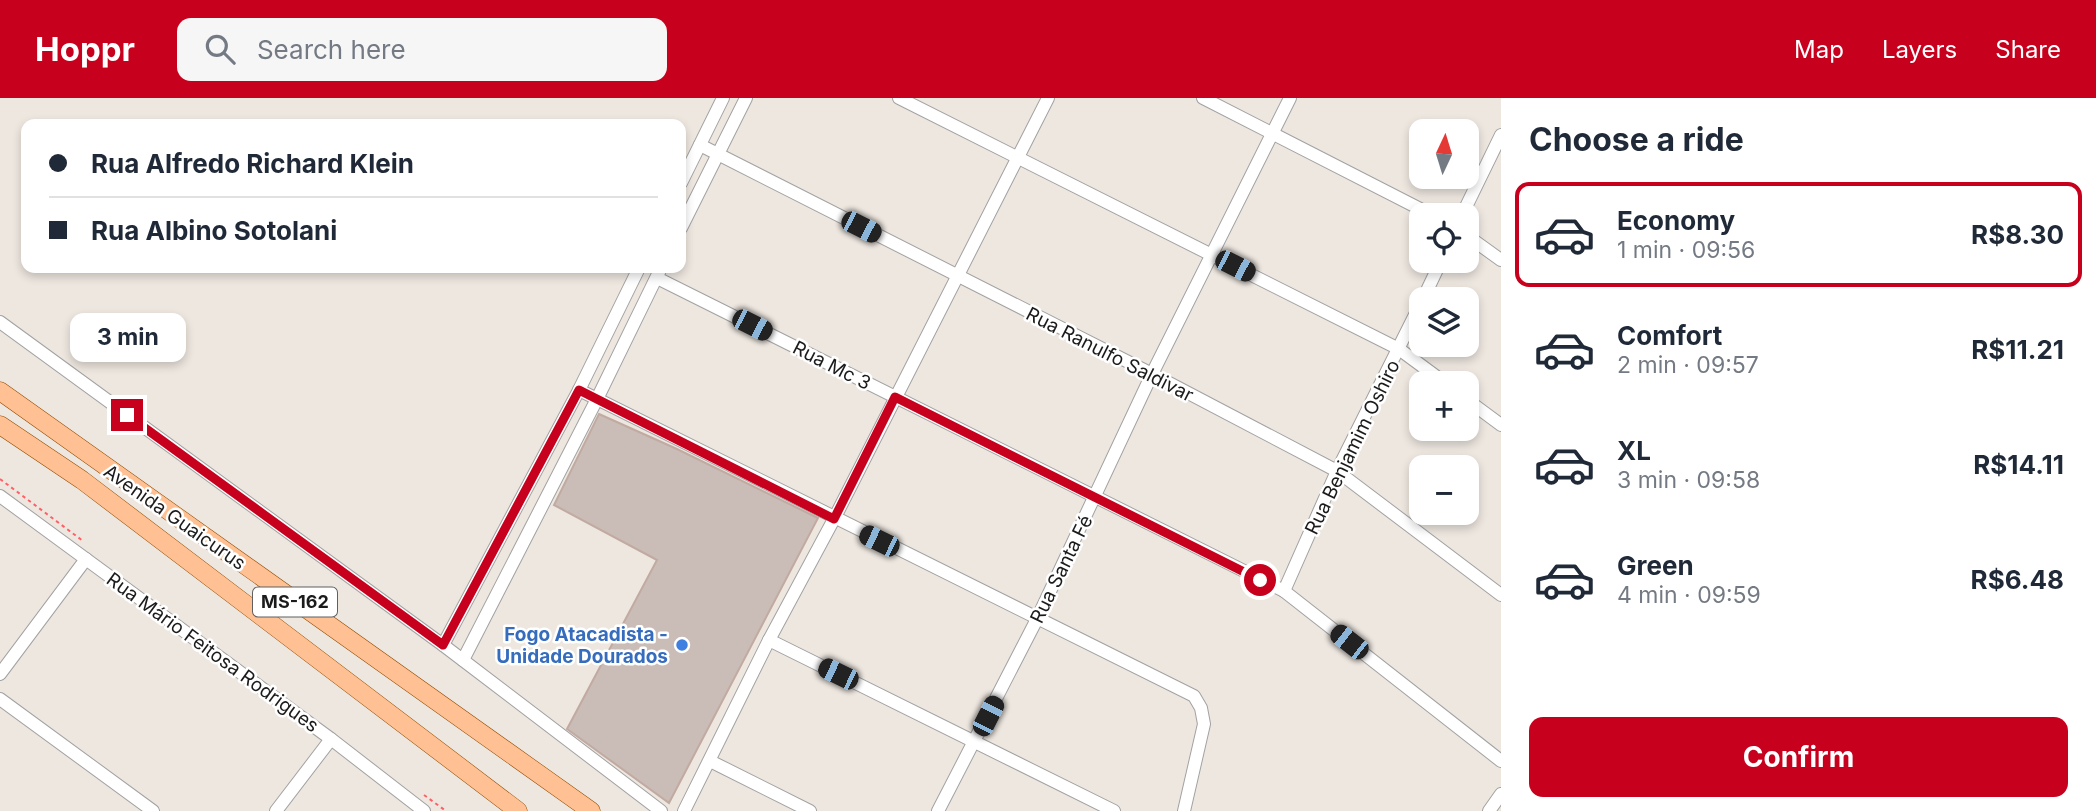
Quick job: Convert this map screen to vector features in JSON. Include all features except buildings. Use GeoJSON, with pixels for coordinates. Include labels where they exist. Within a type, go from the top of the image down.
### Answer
{"type":"FeatureCollection","features":[{"type":"Feature","properties":{"kind":"main road","name":"Avenida Guaicurus"},"geometry":{"type":"LineString","coordinates":[[0,391],[591,811]]}},
{"type":"Feature","properties":{"kind":"main road","name":"Avenida Guaicurus"},"geometry":{"type":"LineString","coordinates":[[0,425],[82,481],[518,811]]}},
{"type":"Feature","properties":{"kind":"street"},"geometry":{"type":"LineString","coordinates":[[686,173],[723,98]]}},
{"type":"Feature","properties":{"kind":"street"},"geometry":{"type":"LineString","coordinates":[[686,218],[746,98]]}},
{"type":"Feature","properties":{"kind":"street"},"geometry":{"type":"LineString","coordinates":[[899,98],[1399,349],[1429,371]]}},
{"type":"Feature","properties":{"kind":"street"},"geometry":{"type":"LineString","coordinates":[[684,811],[1048,98]]}},
{"type":"Feature","properties":{"kind":"street"},"geometry":{"type":"LineString","coordinates":[[1203,98],[1409,203]]}},
{"type":"Feature","properties":{"kind":"street","name":"Rua Santa Fé"},"geometry":{"type":"LineString","coordinates":[[938,811],[1037,619],[1152,374],[1290,98]]}},
{"type":"Feature","properties":{"kind":"street"},"geometry":{"type":"LineString","coordinates":[[1468,203],[1501,135]]}},
{"type":"Feature","properties":{"kind":"street","name":"Rua Ranulfo Saldivar"},"geometry":{"type":"LineString","coordinates":[[700,145],[1337,471],[1501,596]]}},
{"type":"Feature","properties":{"kind":"street"},"geometry":{"type":"LineString","coordinates":[[1479,244],[1501,260]]}},
{"type":"Feature","properties":{"kind":"street"},"geometry":{"type":"LineString","coordinates":[[443,645],[579,390],[637,273]]}},
{"type":"Feature","properties":{"kind":"street"},"geometry":{"type":"LineString","coordinates":[[463,660],[659,273]]}},
{"type":"Feature","properties":{"kind":"street","name":"Rua Mc 3"},"geometry":{"type":"LineString","coordinates":[[659,273],[895,397],[1284,591],[1501,761]]}},
{"type":"Feature","properties":{"kind":"street"},"geometry":{"type":"LineString","coordinates":[[0,322],[443,645],[661,811]]}},
{"type":"Feature","properties":{"kind":"street","name":"Rua Benjamim Oshiro"},"geometry":{"type":"LineString","coordinates":[[1284,591],[1337,471],[1409,328]]}},
{"type":"Feature","properties":{"kind":"street"},"geometry":{"type":"LineString","coordinates":[[579,390],[1194,696],[1201,708],[1204,724],[1184,811]]}},
{"type":"Feature","properties":{"kind":"street"},"geometry":{"type":"LineString","coordinates":[[1479,409],[1501,425]]}},
{"type":"Feature","properties":{"kind":"street","name":"Rua Mário Feitosa Rodrigues"},"geometry":{"type":"LineString","coordinates":[[0,496],[331,739],[424,811]]}},
{"type":"Feature","properties":{"kind":"street"},"geometry":{"type":"LineString","coordinates":[[0,674],[86,559]]}},
{"type":"Feature","properties":{"kind":"street"},"geometry":{"type":"LineString","coordinates":[[769,640],[1114,811]]}},
{"type":"Feature","properties":{"kind":"street"},"geometry":{"type":"LineString","coordinates":[[0,699],[153,811]]}},
{"type":"Feature","properties":{"kind":"street"},"geometry":{"type":"LineString","coordinates":[[276,811],[331,739]]}},
{"type":"Feature","properties":{"kind":"street"},"geometry":{"type":"LineString","coordinates":[[710,761],[810,811]]}},
{"type":"Feature","properties":{"kind":"street"},"geometry":{"type":"LineString","coordinates":[[1489,811],[1501,794]]}},
{"type":"Feature","properties":{"kind":"place","name":"Fogo Atacadista - Unidade Dourados"},"geometry":{"type":"Point","coordinates":[682,645]}},
{"type":"Feature","properties":{"kind":"route"},"geometry":{"type":"LineString","coordinates":[[127,415],[443,645],[579,390],[834,519],[895,397],[1260,580]]}}]}
